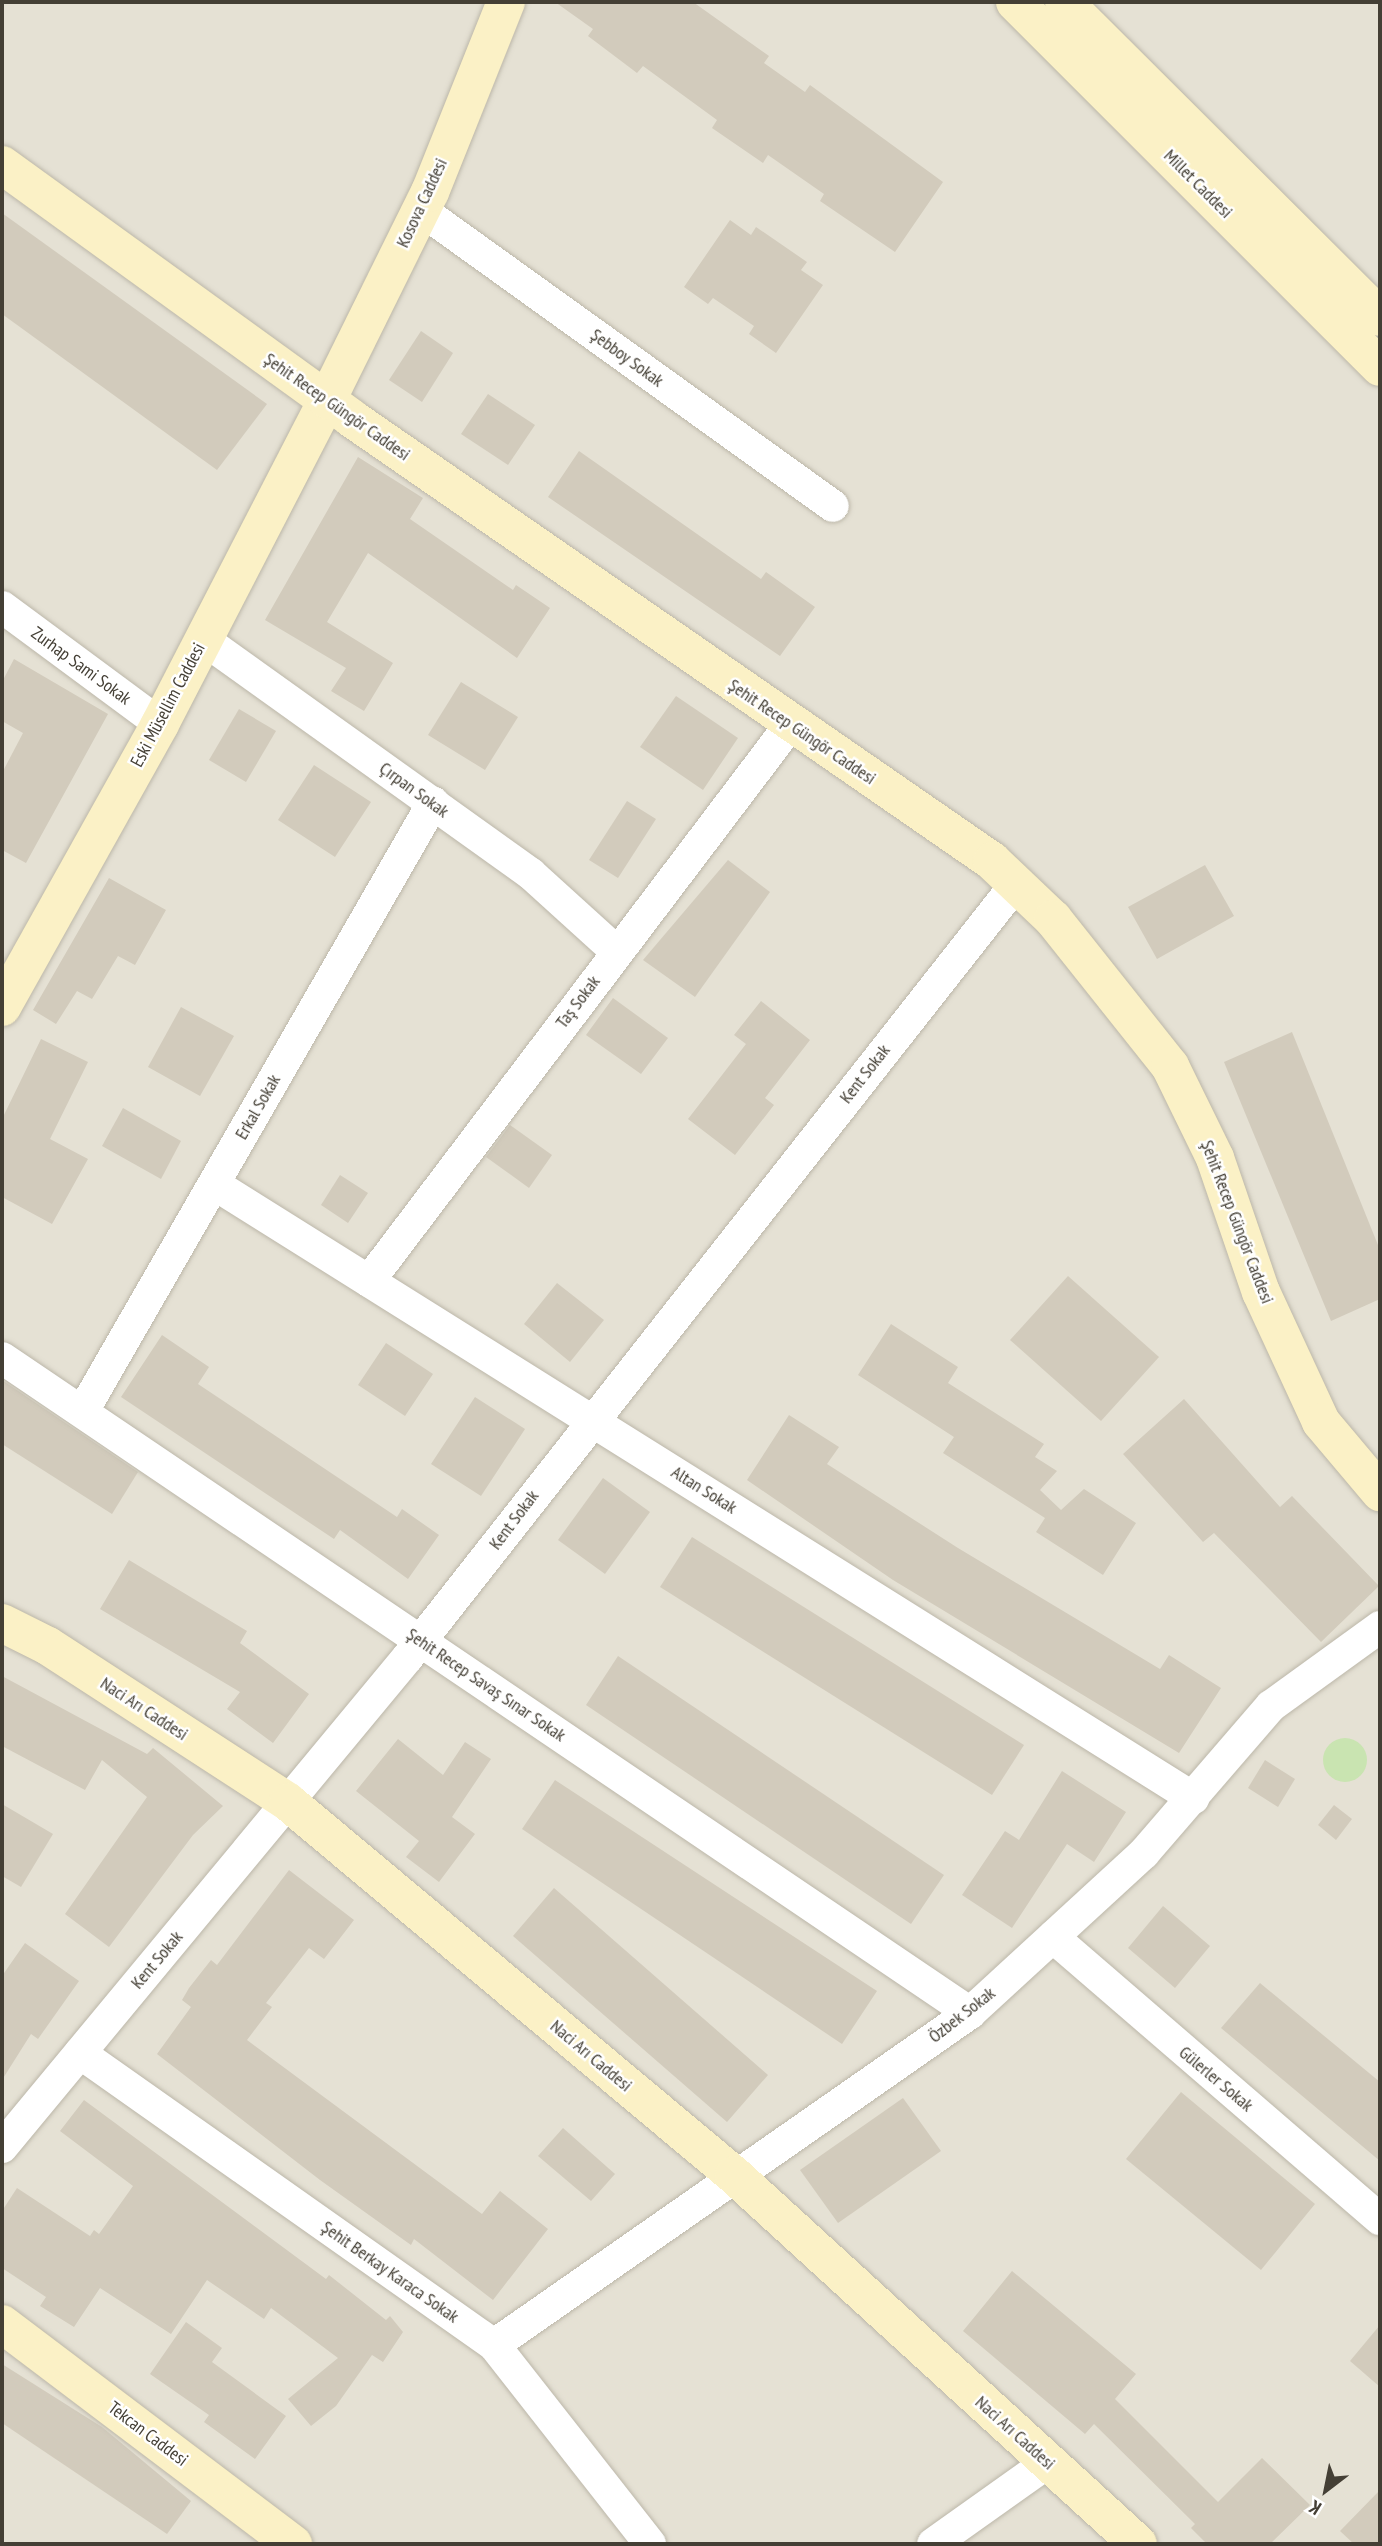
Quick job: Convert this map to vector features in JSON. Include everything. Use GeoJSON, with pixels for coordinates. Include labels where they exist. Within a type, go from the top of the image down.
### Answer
{"type":"FeatureCollection","features":[{"type":"Feature","properties":{"kind":"street","name":"Kosova Caddesi"},"geometry":{"type":"LineString","coordinates":[[327,400],[421,210],[506,2]]}},
{"type":"Feature","properties":{"kind":"street","name":"Millet Caddesi"},"geometry":{"type":"LineString","coordinates":[[1015,2],[1380,367]]}},
{"type":"Feature","properties":{"kind":"street","name":"Millet Caddesi"},"geometry":{"type":"LineString","coordinates":[[1063,2],[1380,317]]}},
{"type":"Feature","properties":{"kind":"street","name":"Şehit Recep Güngör Caddesi"},"geometry":{"type":"LineString","coordinates":[[2,165],[327,400],[790,725],[992,862],[1053,919],[1170,1066],[1215,1158],[1261,1292],[1321,1422],[1380,1492]]}},
{"type":"Feature","properties":{"kind":"street","name":"Şebboy Sokak"},"geometry":{"type":"LineString","coordinates":[[421,210],[833,506]]}},
{"type":"Feature","properties":{"kind":"street","name":"Eski Müsellim Caddesi"},"geometry":{"type":"LineString","coordinates":[[2,1007],[160,724],[327,400]]}},
{"type":"Feature","properties":{"kind":"street","name":"Zurhap Sami Sokak"},"geometry":{"type":"LineString","coordinates":[[2,607],[160,724]]}},
{"type":"Feature","properties":{"kind":"street","name":"Çırpan Sokak"},"geometry":{"type":"LineString","coordinates":[[203,639],[531,874],[616,951]]}},
{"type":"Feature","properties":{"kind":"street","name":"Taş Sokak"},"geometry":{"type":"LineString","coordinates":[[369,1281],[616,951],[790,725]]}},
{"type":"Feature","properties":{"kind":"street","name":"Erkal Sokak"},"geometry":{"type":"LineString","coordinates":[[83,1411],[433,803]]}},
{"type":"Feature","properties":{"kind":"street","name":"Kent Sokak"},"geometry":{"type":"LineString","coordinates":[[2,2147],[421,1641],[591,1419],[1016,884]]}},
{"type":"Feature","properties":{"kind":"street","name":"Altan Sokak"},"geometry":{"type":"LineString","coordinates":[[214,1184],[1194,1798]]}},
{"type":"Feature","properties":{"kind":"street","name":"Şehit Recep Savaş Sınar Sokak"},"geometry":{"type":"LineString","coordinates":[[2,1358],[971,2013]]}},
{"type":"Feature","properties":{"kind":"street","name":"Naci Arı Caddesi"},"geometry":{"type":"LineString","coordinates":[[2,1623],[48,1646],[288,1802],[734,2175],[1138,2544]]}},
{"type":"Feature","properties":{"kind":"street","name":"Özbek Sokak"},"geometry":{"type":"LineString","coordinates":[[494,2345],[734,2175],[971,2013],[1144,1853],[1271,1706],[1380,1627]]}},
{"type":"Feature","properties":{"kind":"street","name":"Gülerler Sokak"},"geometry":{"type":"LineString","coordinates":[[1053,1937],[1380,2219]]}},
{"type":"Feature","properties":{"kind":"street","name":"Şehit Berkay Karaca Sokak"},"geometry":{"type":"LineString","coordinates":[[80,2053],[494,2345],[650,2544]]}},
{"type":"Feature","properties":{"kind":"street","name":"Tekcan Caddesi"},"geometry":{"type":"LineString","coordinates":[[2,2324],[293,2544]]}},
{"type":"Feature","properties":{"kind":"street"},"geometry":{"type":"LineString","coordinates":[[933,2544],[1047,2463]]}},
{"type":"Feature","properties":{"kind":"shaded area"},"geometry":{"type":"Polygon","coordinates":[[[2,2],[1380,2],[1380,2544],[2,2544],[2,2]]]}},
{"type":"Feature","properties":{"kind":"green space"},"geometry":{"type":"Polygon","coordinates":[[[1345,1738],[1360,1745],[1367,1760],[1360,1775],[1345,1782],[1330,1775],[1323,1760],[1330,1745],[1345,1738]]]}},
{"type":"Feature","properties":{"kind":"building"},"geometry":{"type":"Polygon","coordinates":[[[555,2],[693,2],[769,56],[764,63],[805,92],[810,85],[943,182],[895,252],[820,201],[824,194],[768,155],[763,163],[712,128],[717,120],[643,66],[637,73],[588,36],[593,29],[555,2]]]}},
{"type":"Feature","properties":{"kind":"building"},"geometry":{"type":"Polygon","coordinates":[[[2,213],[267,404],[217,470],[2,314],[2,213]]]}},
{"type":"Feature","properties":{"kind":"building"},"geometry":{"type":"Polygon","coordinates":[[[730,220],[751,235],[756,227],[807,262],[801,270],[823,285],[776,353],[749,334],[754,326],[713,298],[708,304],[684,287],[730,220]]]}},
{"type":"Feature","properties":{"kind":"building"},"geometry":{"type":"Polygon","coordinates":[[[421,331],[453,353],[422,402],[389,380],[421,331]]]}},
{"type":"Feature","properties":{"kind":"building"},"geometry":{"type":"Polygon","coordinates":[[[488,394],[535,425],[508,465],[461,434],[488,394]]]}},
{"type":"Feature","properties":{"kind":"building"},"geometry":{"type":"Polygon","coordinates":[[[579,451],[761,579],[766,572],[815,607],[780,656],[548,497],[579,451]]]}},
{"type":"Feature","properties":{"kind":"building"},"geometry":{"type":"Polygon","coordinates":[[[358,457],[423,498],[410,519],[513,590],[516,585],[550,608],[517,658],[368,553],[327,622],[393,663],[364,711],[331,691],[346,668],[265,620],[358,457]]]}},
{"type":"Feature","properties":{"kind":"building"},"geometry":{"type":"Polygon","coordinates":[[[14,659],[108,714],[26,863],[2,850],[2,773],[23,733],[2,721],[2,682],[14,659]]]}},
{"type":"Feature","properties":{"kind":"building"},"geometry":{"type":"Polygon","coordinates":[[[461,682],[518,717],[485,770],[428,735],[461,682]]]}},
{"type":"Feature","properties":{"kind":"building"},"geometry":{"type":"Polygon","coordinates":[[[676,696],[738,738],[703,790],[640,747],[676,696]]]}},
{"type":"Feature","properties":{"kind":"building"},"geometry":{"type":"Polygon","coordinates":[[[239,709],[276,731],[246,782],[209,760],[239,709]]]}},
{"type":"Feature","properties":{"kind":"building"},"geometry":{"type":"Polygon","coordinates":[[[314,765],[371,802],[335,857],[278,820],[314,765]]]}},
{"type":"Feature","properties":{"kind":"building"},"geometry":{"type":"Polygon","coordinates":[[[627,801],[656,819],[618,878],[589,860],[627,801]]]}},
{"type":"Feature","properties":{"kind":"building"},"geometry":{"type":"Polygon","coordinates":[[[728,860],[770,892],[695,997],[643,960],[728,860]]]}},
{"type":"Feature","properties":{"kind":"building"},"geometry":{"type":"Polygon","coordinates":[[[1205,865],[1234,916],[1157,959],[1128,907],[1205,865]]]}},
{"type":"Feature","properties":{"kind":"building"},"geometry":{"type":"Polygon","coordinates":[[[109,878],[166,910],[135,965],[118,956],[92,999],[77,991],[56,1024],[33,1010],[109,878]]]}},
{"type":"Feature","properties":{"kind":"building"},"geometry":{"type":"Polygon","coordinates":[[[613,998],[668,1038],[641,1074],[586,1035],[613,998]]]}},
{"type":"Feature","properties":{"kind":"building"},"geometry":{"type":"Polygon","coordinates":[[[761,1001],[810,1040],[765,1098],[774,1105],[735,1155],[688,1119],[746,1044],[734,1035],[761,1001]]]}},
{"type":"Feature","properties":{"kind":"building"},"geometry":{"type":"Polygon","coordinates":[[[181,1007],[234,1036],[200,1096],[148,1067],[181,1007]]]}},
{"type":"Feature","properties":{"kind":"building"},"geometry":{"type":"Polygon","coordinates":[[[1292,1032],[1380,1250],[1380,1299],[1331,1321],[1224,1062],[1292,1032]]]}},
{"type":"Feature","properties":{"kind":"building"},"geometry":{"type":"Polygon","coordinates":[[[41,1039],[88,1062],[50,1139],[88,1159],[52,1224],[2,1197],[2,1119],[41,1039]]]}},
{"type":"Feature","properties":{"kind":"building"},"geometry":{"type":"Polygon","coordinates":[[[123,1108],[181,1141],[161,1179],[102,1146],[123,1108]]]}},
{"type":"Feature","properties":{"kind":"building"},"geometry":{"type":"Polygon","coordinates":[[[510,1125],[552,1155],[529,1188],[486,1157],[510,1125]]]}},
{"type":"Feature","properties":{"kind":"building"},"geometry":{"type":"Polygon","coordinates":[[[340,1175],[368,1193],[348,1223],[321,1205],[340,1175]]]}},
{"type":"Feature","properties":{"kind":"building"},"geometry":{"type":"Polygon","coordinates":[[[1068,1276],[1159,1357],[1101,1421],[1010,1340],[1068,1276]]]}},
{"type":"Feature","properties":{"kind":"building"},"geometry":{"type":"Polygon","coordinates":[[[557,1283],[604,1320],[570,1362],[524,1324],[557,1283]]]}},
{"type":"Feature","properties":{"kind":"building"},"geometry":{"type":"Polygon","coordinates":[[[891,1324],[958,1367],[948,1383],[1044,1444],[1035,1457],[1057,1471],[1040,1490],[1061,1510],[1084,1489],[1136,1523],[1103,1575],[1036,1532],[1045,1518],[943,1453],[954,1437],[858,1375],[891,1324]]]}},
{"type":"Feature","properties":{"kind":"building"},"geometry":{"type":"Polygon","coordinates":[[[162,1335],[209,1367],[198,1384],[397,1517],[402,1509],[439,1535],[408,1579],[340,1530],[334,1539],[121,1397],[162,1335]]]}},
{"type":"Feature","properties":{"kind":"building"},"geometry":{"type":"Polygon","coordinates":[[[386,1343],[433,1374],[405,1416],[358,1385],[386,1343]]]}},
{"type":"Feature","properties":{"kind":"building"},"geometry":{"type":"Polygon","coordinates":[[[2,1380],[138,1472],[112,1514],[2,1444],[2,1380]]]}},
{"type":"Feature","properties":{"kind":"building"},"geometry":{"type":"Polygon","coordinates":[[[475,1397],[525,1429],[481,1496],[431,1464],[475,1397]]]}},
{"type":"Feature","properties":{"kind":"building"},"geometry":{"type":"Polygon","coordinates":[[[1184,1399],[1280,1507],[1292,1496],[1379,1586],[1321,1642],[1214,1533],[1203,1542],[1123,1454],[1184,1399]]]}},
{"type":"Feature","properties":{"kind":"building"},"geometry":{"type":"Polygon","coordinates":[[[789,1415],[839,1447],[827,1464],[958,1548],[1160,1669],[1169,1655],[1221,1688],[1179,1753],[893,1580],[747,1480],[789,1415]]]}},
{"type":"Feature","properties":{"kind":"building"},"geometry":{"type":"Polygon","coordinates":[[[603,1478],[650,1512],[605,1574],[558,1540],[603,1478]]]}},
{"type":"Feature","properties":{"kind":"building"},"geometry":{"type":"Polygon","coordinates":[[[692,1537],[1024,1745],[992,1795],[660,1587],[692,1537]]]}},
{"type":"Feature","properties":{"kind":"building"},"geometry":{"type":"Polygon","coordinates":[[[129,1560],[247,1631],[240,1643],[309,1694],[273,1743],[227,1709],[240,1692],[100,1609],[129,1560]]]}},
{"type":"Feature","properties":{"kind":"building"},"geometry":{"type":"Polygon","coordinates":[[[618,1656],[944,1875],[911,1924],[586,1705],[618,1656]]]}},
{"type":"Feature","properties":{"kind":"building"},"geometry":{"type":"Polygon","coordinates":[[[2,1676],[147,1754],[153,1748],[223,1806],[193,1835],[109,1947],[65,1914],[147,1797],[102,1760],[85,1790],[2,1746],[2,1676]]]}},
{"type":"Feature","properties":{"kind":"building"},"geometry":{"type":"Polygon","coordinates":[[[398,1739],[443,1775],[465,1742],[491,1759],[452,1817],[475,1834],[439,1882],[406,1857],[419,1841],[356,1791],[398,1739]]]}},
{"type":"Feature","properties":{"kind":"building"},"geometry":{"type":"Polygon","coordinates":[[[1265,1760],[1295,1779],[1278,1807],[1248,1788],[1265,1760]]]}},
{"type":"Feature","properties":{"kind":"building"},"geometry":{"type":"Polygon","coordinates":[[[1062,1771],[1126,1812],[1094,1862],[1067,1844],[1012,1928],[962,1895],[1005,1831],[1019,1840],[1062,1771]]]}},
{"type":"Feature","properties":{"kind":"building"},"geometry":{"type":"Polygon","coordinates":[[[555,1780],[877,1991],[842,2044],[522,1829],[555,1780]]]}},
{"type":"Feature","properties":{"kind":"building"},"geometry":{"type":"Polygon","coordinates":[[[2,1804],[53,1834],[21,1887],[2,1876],[2,1804]]]}},
{"type":"Feature","properties":{"kind":"building"},"geometry":{"type":"Polygon","coordinates":[[[1334,1805],[1352,1819],[1336,1840],[1318,1825],[1334,1805]]]}},
{"type":"Feature","properties":{"kind":"building"},"geometry":{"type":"Polygon","coordinates":[[[289,1870],[354,1920],[324,1959],[309,1948],[266,2003],[272,2007],[247,2040],[482,2214],[500,2191],[548,2229],[493,2300],[414,2239],[411,2245],[320,2180],[157,2054],[191,2007],[182,2000],[189,1988],[211,1960],[217,1965],[289,1870]]]}},
{"type":"Feature","properties":{"kind":"building"},"geometry":{"type":"Polygon","coordinates":[[[554,1888],[768,2075],[727,2122],[513,1936],[554,1888]]]}},
{"type":"Feature","properties":{"kind":"building"},"geometry":{"type":"Polygon","coordinates":[[[1163,1906],[1210,1946],[1175,1988],[1128,1948],[1163,1906]]]}},
{"type":"Feature","properties":{"kind":"building"},"geometry":{"type":"Polygon","coordinates":[[[25,1943],[79,1981],[38,2039],[31,2034],[2,2080],[2,1976],[25,1943]]]}},
{"type":"Feature","properties":{"kind":"building"},"geometry":{"type":"Polygon","coordinates":[[[1260,1983],[1380,2082],[1380,2161],[1221,2028],[1260,1983]]]}},
{"type":"Feature","properties":{"kind":"building"},"geometry":{"type":"Polygon","coordinates":[[[1181,2092],[1315,2204],[1261,2270],[1126,2159],[1181,2092]]]}},
{"type":"Feature","properties":{"kind":"building"},"geometry":{"type":"Polygon","coordinates":[[[903,2098],[941,2151],[838,2223],[800,2170],[903,2098]]]}},
{"type":"Feature","properties":{"kind":"building"},"geometry":{"type":"Polygon","coordinates":[[[84,2100],[326,2279],[329,2275],[386,2320],[390,2316],[403,2332],[383,2362],[372,2355],[336,2406],[311,2426],[288,2399],[338,2358],[271,2308],[264,2319],[207,2280],[171,2334],[100,2288],[74,2327],[40,2306],[46,2297],[2,2268],[2,2211],[17,2188],[90,2236],[94,2230],[99,2234],[133,2186],[60,2131],[84,2100]]]}},
{"type":"Feature","properties":{"kind":"building"},"geometry":{"type":"Polygon","coordinates":[[[563,2128],[615,2174],[591,2201],[538,2156],[563,2128]]]}},
{"type":"Feature","properties":{"kind":"building"},"geometry":{"type":"Polygon","coordinates":[[[1012,2271],[1136,2374],[1115,2399],[1218,2502],[1262,2458],[1310,2505],[1270,2544],[1207,2544],[1191,2528],[1195,2524],[1094,2424],[1085,2434],[963,2331],[1012,2271]]]}},
{"type":"Feature","properties":{"kind":"building"},"geometry":{"type":"Polygon","coordinates":[[[186,2322],[222,2348],[212,2362],[286,2416],[255,2459],[204,2422],[209,2415],[150,2374],[186,2322]]]}},
{"type":"Feature","properties":{"kind":"building"},"geometry":{"type":"Polygon","coordinates":[[[1380,2325],[1380,2387],[1350,2361],[1380,2325]]]}},
{"type":"Feature","properties":{"kind":"building"},"geometry":{"type":"Polygon","coordinates":[[[2,2364],[102,2427],[191,2501],[167,2534],[2,2423],[2,2364]]]}},
{"type":"Feature","properties":{"kind":"building"},"geometry":{"type":"Polygon","coordinates":[[[1380,2490],[1380,2544],[1354,2544],[1340,2531],[1380,2490]]]}}]}
